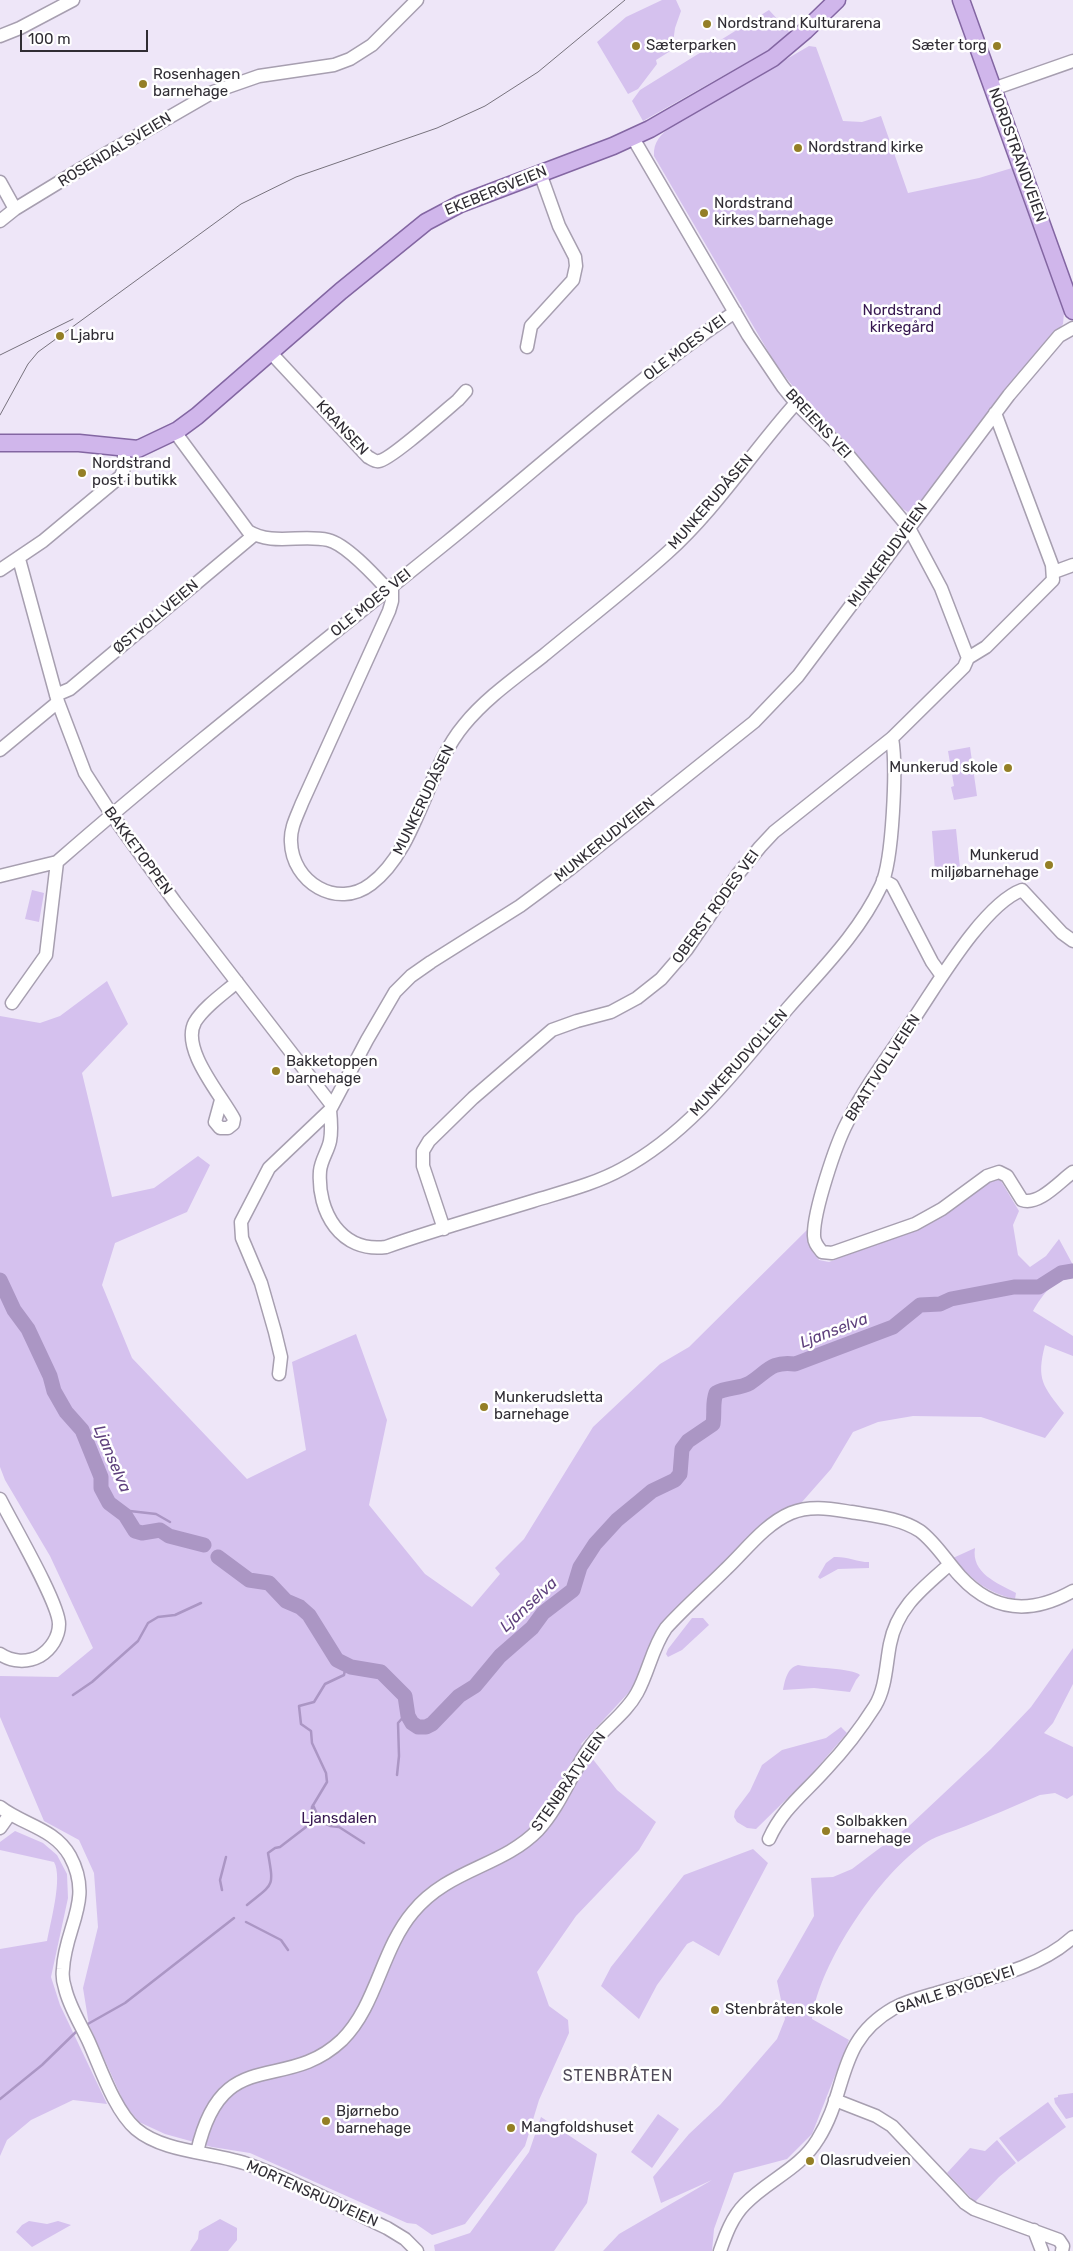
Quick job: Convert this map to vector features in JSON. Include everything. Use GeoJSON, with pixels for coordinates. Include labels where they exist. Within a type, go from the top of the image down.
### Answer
{"type":"FeatureCollection","features":[{"type":"Feature","properties":{"kind":"main road","name":"EKEBERGVEIEN"},"geometry":{"type":"LineString","coordinates":[[0,443],[79,444],[124,447],[137,442],[157,440],[175,432],[197,416],[272,353],[348,285],[426,222],[460,204],[633,138],[773,58],[806,32],[837,0]]}},
{"type":"Feature","properties":{"kind":"main road","name":"NORDSTRANDVEIEN"},"geometry":{"type":"LineString","coordinates":[[961,0],[1073,310]]}},
{"type":"Feature","properties":{"kind":"street"},"geometry":{"type":"LineString","coordinates":[[0,36],[20,28],[73,0]]}},
{"type":"Feature","properties":{"kind":"street","name":"ROSENDALSVEIEN"},"geometry":{"type":"LineString","coordinates":[[0,221],[14,209],[213,92],[259,76],[334,65],[350,59],[372,44],[417,0]]}},
{"type":"Feature","properties":{"kind":"street"},"geometry":{"type":"LineString","coordinates":[[993,89],[1073,61]]}},
{"type":"Feature","properties":{"kind":"street","name":"BREIENS VEI"},"geometry":{"type":"LineString","coordinates":[[633,138],[748,335],[796,403],[849,456],[909,528],[940,588],[968,658]]}},
{"type":"Feature","properties":{"kind":"street"},"geometry":{"type":"LineString","coordinates":[[526,347],[531,326],[573,280],[576,266],[575,257],[559,226],[540,173]]}},
{"type":"Feature","properties":{"kind":"street"},"geometry":{"type":"LineString","coordinates":[[0,182],[14,209]]}},
{"type":"Feature","properties":{"kind":"street","name":"OLE MOES VEI"},"geometry":{"type":"LineString","coordinates":[[0,876],[57,862],[390,587],[515,487],[648,374],[735,312]]}},
{"type":"Feature","properties":{"kind":"street","name":"MUNKERUDVEIEN"},"geometry":{"type":"LineString","coordinates":[[278,1374],[281,1357],[275,1332],[261,1283],[242,1238],[241,1224],[269,1168],[331,1107],[390,998],[402,984],[431,962],[520,906],[570,869],[754,722],[798,676],[995,413],[1059,336],[1073,328]]}},
{"type":"Feature","properties":{"kind":"street","name":"KRANSEN"},"geometry":{"type":"LineString","coordinates":[[272,353],[368,457],[374,461],[382,461],[458,400],[466,391]]}},
{"type":"Feature","properties":{"kind":"street","name":"MUNKERUDÅSEN"},"geometry":{"type":"LineString","coordinates":[[390,587],[392,601],[389,611],[302,803],[291,834],[294,862],[298,870],[315,887],[330,892],[346,894],[364,888],[386,870],[402,847],[449,747],[472,714],[516,675],[668,552],[709,509],[796,403]]}},
{"type":"Feature","properties":{"kind":"street"},"geometry":{"type":"LineString","coordinates":[[995,413],[1054,572],[1073,566]]}},
{"type":"Feature","properties":{"kind":"street"},"geometry":{"type":"LineString","coordinates":[[175,432],[243,525],[254,535],[262,538],[322,539],[335,542],[390,587]]}},
{"type":"Feature","properties":{"kind":"street"},"geometry":{"type":"LineString","coordinates":[[0,570],[19,559],[121,476],[124,468],[124,447]]}},
{"type":"Feature","properties":{"kind":"street","name":"ØSTVOLLVEIEN"},"geometry":{"type":"LineString","coordinates":[[0,750],[57,698],[254,535]]}},
{"type":"Feature","properties":{"kind":"street","name":"BAKKETOPPEN"},"geometry":{"type":"LineString","coordinates":[[19,559],[57,698],[85,773],[112,815],[331,1107]]}},
{"type":"Feature","properties":{"kind":"street","name":"OBERST RODES VEI"},"geometry":{"type":"LineString","coordinates":[[444,1230],[423,1166],[423,1151],[429,1140],[472,1098],[552,1030],[611,1012],[638,998],[661,979],[687,949],[738,874],[774,832],[892,738],[964,667],[968,658],[986,647],[1054,580],[1054,572]]}},
{"type":"Feature","properties":{"kind":"street","name":"MUNKERUDVOLLEN"},"geometry":{"type":"LineString","coordinates":[[331,1107],[330,1141],[320,1173],[326,1209],[332,1222],[343,1236],[356,1245],[378,1248],[444,1230],[619,1171],[642,1157],[680,1128],[715,1095],[829,962],[856,927],[883,880],[890,831],[893,784],[892,738]]}},
{"type":"Feature","properties":{"kind":"street"},"geometry":{"type":"LineString","coordinates":[[12,1003],[46,955],[57,862]]}},
{"type":"Feature","properties":{"kind":"street"},"geometry":{"type":"LineString","coordinates":[[883,880],[892,885],[932,962],[942,976]]}},
{"type":"Feature","properties":{"kind":"street","name":"BRATTVOLLVEIEN"},"geometry":{"type":"LineString","coordinates":[[1073,941],[1062,933],[1022,890],[1014,894],[978,928],[942,976],[847,1123],[834,1153],[823,1192],[814,1232],[815,1241],[822,1252],[832,1253],[915,1224],[942,1209],[987,1176],[996,1172],[1007,1176],[1022,1200],[1036,1200],[1073,1172]]}},
{"type":"Feature","properties":{"kind":"street"},"geometry":{"type":"LineString","coordinates":[[221,1100],[200,1062],[191,1032],[202,1013],[237,982]]}},
{"type":"Feature","properties":{"kind":"street"},"geometry":{"type":"LineString","coordinates":[[0,1499],[54,1604],[60,1624],[57,1636],[51,1647],[35,1658],[18,1661],[0,1654]]}},
{"type":"Feature","properties":{"kind":"street","name":"STENBRÅTVEIEN"},"geometry":{"type":"LineString","coordinates":[[197,2152],[208,2114],[227,2090],[252,2076],[318,2057],[346,2035],[363,2011],[396,1936],[421,1903],[452,1879],[505,1854],[537,1830],[550,1814],[592,1744],[632,1701],[655,1645],[666,1628],[774,1523],[792,1513],[813,1508],[839,1510],[891,1520],[907,1524],[922,1533],[976,1591],[994,1600],[1008,1605],[1045,1605],[1073,1591]]}},
{"type":"Feature","properties":{"kind":"street"},"geometry":{"type":"LineString","coordinates":[[769,1839],[782,1813],[836,1758],[876,1704],[881,1692],[893,1630],[902,1610],[914,1596],[950,1564]]}},
{"type":"Feature","properties":{"kind":"street"},"geometry":{"type":"LineString","coordinates":[[0,1828],[5,1810]]}},
{"type":"Feature","properties":{"kind":"street","name":"MORTENSRUDVEIEN"},"geometry":{"type":"LineString","coordinates":[[5,1810],[37,1826],[57,1840],[70,1858],[77,1873],[79,1904],[66,1950],[63,1982],[68,1998],[115,2099],[129,2122],[143,2134],[163,2144],[234,2160],[266,2172],[387,2228],[405,2239],[417,2251]]}},
{"type":"Feature","properties":{"kind":"street","name":"GAMLE BYGDEVEI"},"geometry":{"type":"LineString","coordinates":[[720,2251],[733,2220],[745,2204],[793,2168],[809,2152],[819,2138],[835,2100],[851,2052],[868,2028],[883,2015],[912,2001],[1031,1964],[1052,1953],[1073,1937]]}},
{"type":"Feature","properties":{"kind":"street"},"geometry":{"type":"LineString","coordinates":[[835,2100],[860,2108],[892,2126],[970,2206],[1060,2240],[1062,2251]]}},
{"type":"Feature","properties":{"kind":"street"},"geometry":{"type":"LineString","coordinates":[[1034,2230],[1042,2251]]}},
{"type":"Feature","properties":{"kind":"green space","name":"Sæterparken"},"geometry":{"type":"Polygon","coordinates":[[[662,0],[676,0],[681,11],[675,28],[672,50],[656,60],[657,64],[638,89],[628,94],[597,42],[626,17],[662,0]]]}},
{"type":"Feature","properties":{"kind":"green space"},"geometry":{"type":"Polygon","coordinates":[[[769,10],[790,33],[767,51],[643,121],[632,101],[640,90],[769,10]]]}},
{"type":"Feature","properties":{"kind":"green space","name":"Nordstrand kirkegård"},"geometry":{"type":"Polygon","coordinates":[[[809,46],[816,47],[843,121],[862,122],[881,116],[908,193],[979,178],[1012,168],[1064,313],[1063,324],[918,507],[908,512],[903,509],[857,455],[804,400],[776,365],[654,156],[658,139],[672,126],[809,46]]]}},
{"type":"Feature","properties":{"kind":"green space"},"geometry":{"type":"Polygon","coordinates":[[[970,747],[977,796],[954,800],[951,787],[954,786],[948,751],[970,747]]]}},
{"type":"Feature","properties":{"kind":"green space"},"geometry":{"type":"Polygon","coordinates":[[[956,829],[960,868],[935,871],[932,831],[956,829]]]}},
{"type":"Feature","properties":{"kind":"green space"},"geometry":{"type":"Polygon","coordinates":[[[32,890],[44,893],[39,922],[25,919],[32,890]]]}},
{"type":"Feature","properties":{"kind":"green space","name":"Ljansdalen"},"geometry":{"type":"Polygon","coordinates":[[[107,981],[128,1024],[82,1073],[112,1197],[154,1188],[198,1156],[210,1165],[187,1212],[115,1243],[102,1285],[132,1358],[247,1479],[306,1450],[292,1362],[356,1334],[387,1420],[369,1505],[425,1574],[472,1607],[500,1574],[495,1568],[524,1539],[593,1427],[660,1364],[689,1347],[811,1226],[812,1251],[819,1260],[829,1262],[863,1249],[993,1178],[1001,1181],[1019,1211],[1013,1225],[1018,1255],[1030,1267],[1046,1256],[1059,1239],[1073,1265],[1073,1276],[1054,1284],[1033,1311],[1073,1336],[1073,1356],[1045,1345],[1041,1367],[1043,1382],[1064,1413],[1045,1438],[981,1417],[913,1416],[878,1422],[853,1432],[831,1469],[802,1502],[783,1513],[691,1595],[656,1632],[631,1690],[581,1744],[617,1790],[656,1822],[639,1850],[576,1916],[537,1972],[549,2006],[568,2020],[569,2033],[539,2100],[525,2146],[465,2224],[432,2235],[416,2224],[407,2223],[250,2153],[212,2147],[165,2134],[139,2122],[125,2105],[89,2025],[83,1988],[98,1927],[94,1873],[79,1840],[44,1821],[0,1717],[0,1676],[58,1677],[93,1648],[50,1556],[5,1480],[0,1467],[0,1016],[40,1023],[60,1016],[107,981]]]}},
{"type":"Feature","properties":{"kind":"green space"},"geometry":{"type":"Polygon","coordinates":[[[975,1548],[975,1557],[981,1571],[994,1581],[1016,1593],[1015,1599],[987,1589],[967,1573],[953,1558],[975,1548]]]}},
{"type":"Feature","properties":{"kind":"green space"},"geometry":{"type":"Polygon","coordinates":[[[834,1557],[869,1562],[869,1568],[838,1569],[820,1579],[818,1577],[826,1563],[834,1557]]]}},
{"type":"Feature","properties":{"kind":"green space"},"geometry":{"type":"Polygon","coordinates":[[[692,1618],[703,1618],[709,1625],[682,1650],[668,1657],[666,1654],[668,1649],[692,1618]]]}},
{"type":"Feature","properties":{"kind":"green space"},"geometry":{"type":"Polygon","coordinates":[[[1073,1648],[1073,1684],[1053,1723],[1044,1733],[1073,1747],[1073,1795],[1067,1799],[1055,1793],[1040,1795],[927,1842],[909,1856],[890,1875],[872,1897],[854,1921],[839,1947],[826,1972],[817,1997],[812,2019],[849,2040],[812,2134],[787,2159],[734,2173],[714,2229],[712,2251],[603,2251],[619,2234],[712,2180],[661,2203],[653,2177],[689,2134],[720,2105],[777,2039],[785,2019],[777,1981],[814,1916],[811,1878],[833,1877],[852,1869],[909,1826],[991,1749],[1031,1707],[1073,1648]]]}},
{"type":"Feature","properties":{"kind":"green space"},"geometry":{"type":"Polygon","coordinates":[[[798,1665],[849,1671],[860,1675],[850,1692],[814,1688],[783,1690],[789,1672],[798,1665]]]}},
{"type":"Feature","properties":{"kind":"green space"},"geometry":{"type":"Polygon","coordinates":[[[841,1727],[847,1733],[810,1776],[756,1829],[747,1828],[737,1822],[734,1817],[735,1811],[750,1791],[762,1765],[782,1750],[826,1738],[841,1727]]]}},
{"type":"Feature","properties":{"kind":"green space"},"geometry":{"type":"Polygon","coordinates":[[[15,1831],[43,1843],[57,1855],[67,1874],[68,1898],[51,1977],[60,2005],[107,2104],[73,2100],[31,2120],[7,2140],[0,2156],[0,1949],[47,1941],[57,1889],[54,1862],[0,1850],[0,1842],[15,1831]]]}},
{"type":"Feature","properties":{"kind":"green space"},"geometry":{"type":"Polygon","coordinates":[[[753,1849],[768,1863],[719,1956],[693,1941],[687,1944],[657,1985],[639,2019],[601,1986],[611,1967],[684,1875],[753,1849]]]}},
{"type":"Feature","properties":{"kind":"green space"},"geometry":{"type":"Polygon","coordinates":[[[1073,2093],[1073,2117],[1066,2119],[1055,2103],[1054,2098],[1058,2097],[1058,2095],[1073,2093]]]}},
{"type":"Feature","properties":{"kind":"green space"},"geometry":{"type":"Polygon","coordinates":[[[1048,2102],[1066,2127],[1018,2162],[999,2138],[1048,2102]]]}},
{"type":"Feature","properties":{"kind":"green space"},"geometry":{"type":"Polygon","coordinates":[[[658,2114],[679,2129],[652,2168],[631,2152],[658,2114]]]}},
{"type":"Feature","properties":{"kind":"green space"},"geometry":{"type":"Polygon","coordinates":[[[541,2117],[597,2154],[587,2203],[554,2251],[435,2251],[434,2245],[470,2233],[529,2152],[541,2117]]]}},
{"type":"Feature","properties":{"kind":"green space"},"geometry":{"type":"Polygon","coordinates":[[[997,2140],[1016,2163],[999,2177],[975,2202],[947,2173],[970,2148],[985,2151],[997,2140]]]}},
{"type":"Feature","properties":{"kind":"green space"},"geometry":{"type":"Polygon","coordinates":[[[220,2219],[237,2228],[237,2240],[228,2251],[190,2251],[198,2239],[199,2231],[220,2219]]]}},
{"type":"Feature","properties":{"kind":"green space"},"geometry":{"type":"Polygon","coordinates":[[[29,2221],[47,2224],[58,2221],[71,2225],[32,2247],[16,2232],[29,2221]]]}},
{"type":"Feature","properties":{"kind":"waterway","name":"Ljanselva"},"geometry":{"type":"LineString","coordinates":[[218,1557],[249,1580],[269,1583],[286,1601],[300,1607],[309,1615],[337,1660],[351,1667],[381,1672],[405,1696],[408,1716],[412,1723],[418,1727],[426,1727],[432,1724],[459,1696],[475,1686],[500,1656],[532,1628],[543,1613],[573,1590],[580,1567],[595,1544],[617,1520],[652,1491],[675,1480],[680,1474],[682,1449],[688,1441],[713,1424],[716,1393],[746,1385],[770,1368],[780,1364],[795,1364],[893,1327],[920,1305],[940,1304],[951,1299],[1014,1287],[1039,1287],[1061,1273],[1073,1271]]}},
{"type":"Feature","properties":{"kind":"waterway","name":"Ljanselva"},"geometry":{"type":"LineString","coordinates":[[0,1280],[14,1310],[28,1329],[50,1376],[54,1391],[66,1412],[82,1430],[101,1477],[101,1488],[109,1503],[125,1515],[135,1531],[142,1533],[160,1530],[169,1536],[204,1545]]}},
{"type":"Feature","properties":{"kind":"waterway"},"geometry":{"type":"LineString","coordinates":[[121,1510],[156,1514],[170,1522]]}},
{"type":"Feature","properties":{"kind":"waterway"},"geometry":{"type":"LineString","coordinates":[[73,1695],[92,1682],[138,1641],[148,1623],[158,1617],[175,1615],[201,1603]]}},
{"type":"Feature","properties":{"kind":"waterway"},"geometry":{"type":"LineString","coordinates":[[247,1905],[263,1893],[270,1884],[271,1873],[268,1853],[280,1847],[306,1827],[305,1823],[311,1818],[312,1807],[327,1782],[326,1773],[312,1743],[311,1731],[301,1724],[299,1706],[314,1702],[325,1684],[344,1675],[346,1665]]}},
{"type":"Feature","properties":{"kind":"waterway"},"geometry":{"type":"LineString","coordinates":[[397,1775],[399,1756],[398,1723],[407,1713]]}},
{"type":"Feature","properties":{"kind":"waterway"},"geometry":{"type":"LineString","coordinates":[[313,1805],[320,1821],[330,1826],[339,1827],[364,1843]]}},
{"type":"Feature","properties":{"kind":"waterway"},"geometry":{"type":"LineString","coordinates":[[222,1890],[220,1880],[226,1857]]}},
{"type":"Feature","properties":{"kind":"waterway"},"geometry":{"type":"LineString","coordinates":[[86,2025],[125,2003],[234,1918]]}},
{"type":"Feature","properties":{"kind":"waterway"},"geometry":{"type":"LineString","coordinates":[[246,1922],[281,1940],[288,1950]]}},
{"type":"Feature","properties":{"kind":"waterway"},"geometry":{"type":"LineString","coordinates":[[0,2099],[42,2065],[79,2029]]}},
{"type":"Feature","properties":{"kind":"tram line"},"geometry":{"type":"LineString","coordinates":[[0,415],[28,364],[38,352],[241,204],[296,177],[437,128],[485,106],[538,72],[625,0]]}},
{"type":"Feature","properties":{"kind":"tram line"},"geometry":{"type":"LineString","coordinates":[[0,355],[73,319]]}},
{"type":"Feature","properties":{"kind":"place","name":"Nordstrand Kulturarena"},"geometry":{"type":"Point","coordinates":[707,24]}},
{"type":"Feature","properties":{"kind":"place","name":"Sæterparken"},"geometry":{"type":"Point","coordinates":[636,46]}},
{"type":"Feature","properties":{"kind":"place","name":"Sæter torg"},"geometry":{"type":"Point","coordinates":[997,46]}},
{"type":"Feature","properties":{"kind":"place","name":"Rosenhagen barnehage"},"geometry":{"type":"Point","coordinates":[143,84]}},
{"type":"Feature","properties":{"kind":"place","name":"Nordstrand kirke"},"geometry":{"type":"Point","coordinates":[798,148]}},
{"type":"Feature","properties":{"kind":"place","name":"Nordstrand kirkes barnehage"},"geometry":{"type":"Point","coordinates":[704,213]}},
{"type":"Feature","properties":{"kind":"place","name":"Ljabru"},"geometry":{"type":"Point","coordinates":[60,336]}},
{"type":"Feature","properties":{"kind":"place","name":"Nordstrand post i butikk"},"geometry":{"type":"Point","coordinates":[82,473]}},
{"type":"Feature","properties":{"kind":"place","name":"Munkerud skole"},"geometry":{"type":"Point","coordinates":[1008,768]}},
{"type":"Feature","properties":{"kind":"place","name":"Munkerud miljøbarnehage"},"geometry":{"type":"Point","coordinates":[1049,865]}},
{"type":"Feature","properties":{"kind":"place","name":"Bakketoppen barnehage"},"geometry":{"type":"Point","coordinates":[276,1071]}},
{"type":"Feature","properties":{"kind":"place","name":"Munkerudsletta barnehage"},"geometry":{"type":"Point","coordinates":[484,1407]}},
{"type":"Feature","properties":{"kind":"place","name":"Solbakken barnehage"},"geometry":{"type":"Point","coordinates":[826,1831]}},
{"type":"Feature","properties":{"kind":"place","name":"Stenbråten skole"},"geometry":{"type":"Point","coordinates":[715,2010]}},
{"type":"Feature","properties":{"kind":"place","name":"Bjørnebo barnehage"},"geometry":{"type":"Point","coordinates":[326,2121]}},
{"type":"Feature","properties":{"kind":"place","name":"Mangfoldshuset"},"geometry":{"type":"Point","coordinates":[511,2128]}},
{"type":"Feature","properties":{"kind":"place","name":"Olasrudveien"},"geometry":{"type":"Point","coordinates":[810,2161]}},
{"type":"Feature","properties":{"kind":"district","name":"STENBRÅTEN"},"geometry":{"type":"Point","coordinates":[618,2076]}}]}
